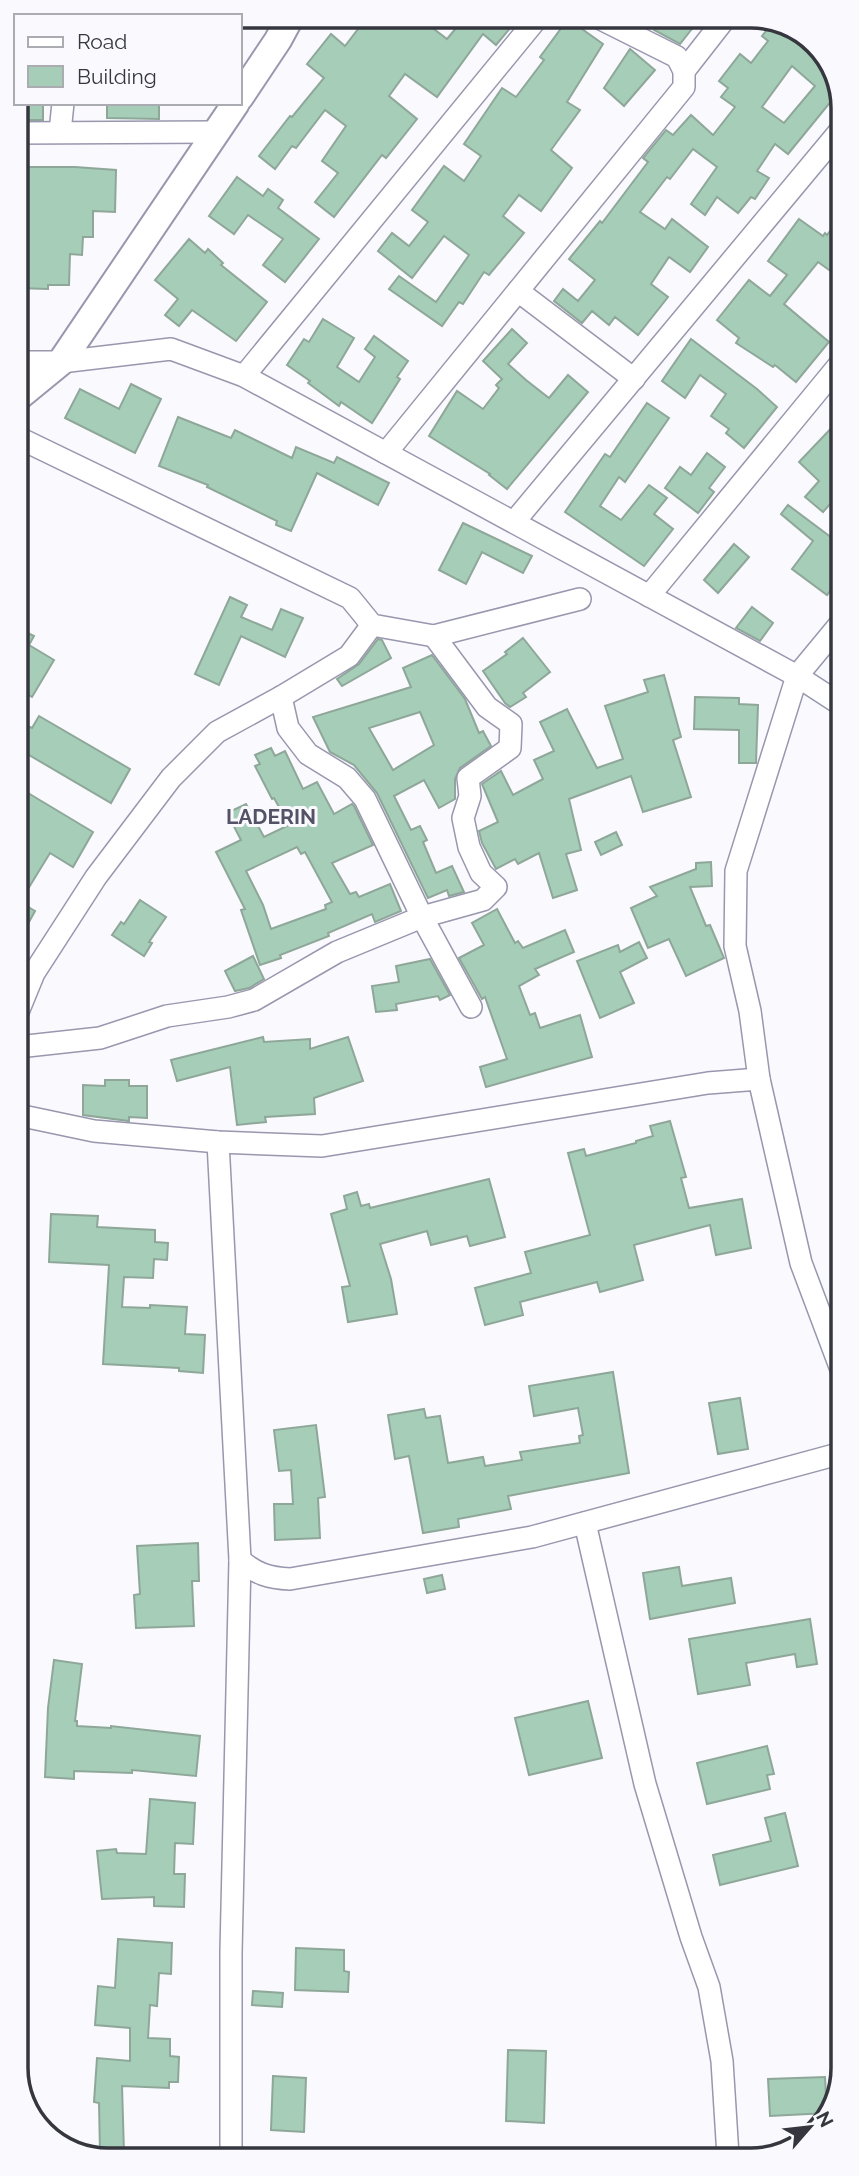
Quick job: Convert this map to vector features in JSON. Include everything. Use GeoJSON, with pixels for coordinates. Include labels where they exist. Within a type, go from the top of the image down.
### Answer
{"type":"FeatureCollection","features":[{"type":"Feature","properties":{"kind":"street"},"geometry":{"type":"LineString","coordinates":[[242,94],[284,28]]}},
{"type":"Feature","properties":{"kind":"street"},"geometry":{"type":"LineString","coordinates":[[244,376],[529,28]]}},
{"type":"Feature","properties":{"kind":"street"},"geometry":{"type":"LineString","coordinates":[[386,453],[684,87],[684,71],[677,57],[619,28]]}},
{"type":"Feature","properties":{"kind":"street"},"geometry":{"type":"LineString","coordinates":[[684,71],[718,28]]}},
{"type":"Feature","properties":{"kind":"street"},"geometry":{"type":"LineString","coordinates":[[60,132],[63,105]]}},
{"type":"Feature","properties":{"kind":"street"},"geometry":{"type":"LineString","coordinates":[[28,389],[61,362],[235,105]]}},
{"type":"Feature","properties":{"kind":"street"},"geometry":{"type":"LineString","coordinates":[[28,133],[216,132]]}},
{"type":"Feature","properties":{"kind":"street"},"geometry":{"type":"LineString","coordinates":[[514,522],[831,142]]}},
{"type":"Feature","properties":{"kind":"street"},"geometry":{"type":"LineString","coordinates":[[518,291],[634,379]]}},
{"type":"Feature","properties":{"kind":"street"},"geometry":{"type":"LineString","coordinates":[[28,362],[61,362],[171,349],[244,376],[797,676],[831,698]]}},
{"type":"Feature","properties":{"kind":"street"},"geometry":{"type":"LineString","coordinates":[[649,596],[831,375]]}},
{"type":"Feature","properties":{"kind":"street"},"geometry":{"type":"LineString","coordinates":[[28,442],[350,598],[372,625],[434,636],[580,599]]}},
{"type":"Feature","properties":{"kind":"street"},"geometry":{"type":"LineString","coordinates":[[28,988],[34,973],[96,877],[172,778],[217,732],[281,698],[349,656],[372,625]]}},
{"type":"Feature","properties":{"kind":"street"},"geometry":{"type":"LineString","coordinates":[[831,635],[797,676],[736,871],[735,946],[750,1011],[759,1079],[801,1263],[831,1343]]}},
{"type":"Feature","properties":{"kind":"street"},"geometry":{"type":"LineString","coordinates":[[28,1046],[100,1038],[167,1016],[228,1007],[254,1000],[337,952],[422,917],[483,900],[496,887],[481,873],[469,847],[463,818],[470,796],[468,778],[510,748],[511,724],[487,706],[434,636]]}},
{"type":"Feature","properties":{"kind":"street"},"geometry":{"type":"LineString","coordinates":[[281,698],[288,728],[308,754],[347,778],[365,799],[422,917],[471,1007]]}},
{"type":"Feature","properties":{"kind":"street"},"geometry":{"type":"LineString","coordinates":[[28,1117],[94,1131],[218,1142],[321,1146],[708,1083],[759,1079]]}},
{"type":"Feature","properties":{"kind":"street"},"geometry":{"type":"LineString","coordinates":[[218,1142],[240,1560],[231,1952],[231,2148]]}},
{"type":"Feature","properties":{"kind":"street"},"geometry":{"type":"LineString","coordinates":[[240,1560],[255,1573],[271,1578],[290,1579],[532,1537],[831,1456]]}},
{"type":"Feature","properties":{"kind":"street"},"geometry":{"type":"LineString","coordinates":[[585,1523],[645,1784],[691,1937],[709,1987],[722,2061],[727,2148]]}},
{"type":"Feature","properties":{"kind":"building"},"geometry":{"type":"Polygon","coordinates":[[[359,28],[433,28],[447,39],[456,28],[510,28],[496,45],[483,34],[437,97],[405,74],[389,96],[417,119],[386,158],[382,155],[334,217],[315,202],[338,173],[322,161],[346,126],[325,110],[296,148],[292,146],[275,169],[259,156],[324,78],[307,64],[331,34],[345,46],[359,28]]]}},
{"type":"Feature","properties":{"kind":"building"},"geometry":{"type":"Polygon","coordinates":[[[561,28],[581,28],[603,44],[567,102],[580,110],[551,150],[572,168],[541,211],[519,195],[503,216],[524,233],[489,275],[484,272],[463,304],[459,302],[442,326],[389,289],[399,276],[436,302],[469,255],[444,236],[412,278],[378,251],[392,233],[409,246],[428,222],[412,210],[444,166],[464,181],[481,156],[464,144],[502,88],[516,97],[544,60],[540,57],[561,28]]]}},
{"type":"Feature","properties":{"kind":"building"},"geometry":{"type":"Polygon","coordinates":[[[656,28],[693,28],[680,44],[654,30],[656,28]]]}},
{"type":"Feature","properties":{"kind":"building"},"geometry":{"type":"Polygon","coordinates":[[[767,30],[781,34],[800,45],[820,68],[827,82],[830,102],[788,154],[775,144],[757,171],[769,178],[755,199],[751,197],[738,213],[717,197],[705,215],[691,204],[717,167],[693,149],[640,212],[665,229],[672,219],[708,247],[690,272],[669,257],[651,284],[668,297],[638,335],[615,317],[609,325],[592,311],[582,323],[554,301],[563,289],[578,301],[595,280],[569,259],[600,221],[602,223],[648,162],[643,158],[666,130],[673,135],[691,115],[713,135],[735,107],[721,97],[728,88],[719,81],[740,54],[751,63],[768,41],[762,36],[767,30]],[[792,66],[762,107],[784,123],[815,86],[792,66]]]}},
{"type":"Feature","properties":{"kind":"building"},"geometry":{"type":"Polygon","coordinates":[[[630,49],[655,70],[624,106],[604,88],[630,49]]]}},
{"type":"Feature","properties":{"kind":"building"},"geometry":{"type":"Polygon","coordinates":[[[28,105],[43,105],[43,120],[28,120],[28,105]]]}},
{"type":"Feature","properties":{"kind":"building"},"geometry":{"type":"Polygon","coordinates":[[[107,105],[159,105],[159,119],[107,118],[107,105]]]}},
{"type":"Feature","properties":{"kind":"building"},"geometry":{"type":"Polygon","coordinates":[[[28,167],[116,170],[115,212],[93,211],[93,237],[83,237],[82,255],[70,254],[69,285],[48,285],[48,289],[28,288],[28,167]]]}},
{"type":"Feature","properties":{"kind":"building"},"geometry":{"type":"Polygon","coordinates":[[[237,177],[263,196],[268,189],[283,200],[278,208],[319,239],[285,282],[263,265],[283,239],[248,215],[234,234],[209,216],[237,177]]]}},
{"type":"Feature","properties":{"kind":"building"},"geometry":{"type":"Polygon","coordinates":[[[799,219],[823,236],[831,230],[831,271],[818,262],[784,304],[829,342],[796,382],[775,365],[773,367],[736,343],[739,338],[717,320],[749,280],[770,296],[787,275],[768,261],[799,219]]]}},
{"type":"Feature","properties":{"kind":"building"},"geometry":{"type":"Polygon","coordinates":[[[189,239],[205,253],[208,249],[223,263],[221,265],[267,302],[236,341],[192,310],[179,326],[165,315],[178,299],[155,280],[189,239]]]}},
{"type":"Feature","properties":{"kind":"building"},"geometry":{"type":"Polygon","coordinates":[[[323,319],[354,338],[337,367],[359,382],[375,357],[365,349],[374,336],[408,361],[397,377],[400,379],[372,423],[341,402],[339,406],[287,365],[304,339],[309,342],[323,319]]]}},
{"type":"Feature","properties":{"kind":"building"},"geometry":{"type":"Polygon","coordinates":[[[512,329],[527,343],[508,364],[526,380],[549,398],[568,375],[588,392],[507,489],[490,474],[429,436],[457,391],[483,409],[499,388],[496,385],[502,379],[483,361],[512,329]]]}},
{"type":"Feature","properties":{"kind":"building"},"geometry":{"type":"Polygon","coordinates":[[[691,339],[777,407],[744,448],[726,433],[729,429],[711,416],[726,394],[700,375],[685,398],[662,381],[691,339]]]}},
{"type":"Feature","properties":{"kind":"building"},"geometry":{"type":"Polygon","coordinates":[[[131,384],[161,399],[135,453],[65,418],[80,389],[119,409],[131,384]]]}},
{"type":"Feature","properties":{"kind":"building"},"geometry":{"type":"Polygon","coordinates":[[[647,403],[669,418],[625,482],[619,477],[600,506],[621,520],[649,485],[667,498],[654,514],[673,529],[644,566],[565,512],[605,454],[610,457],[647,403]]]}},
{"type":"Feature","properties":{"kind":"building"},"geometry":{"type":"Polygon","coordinates":[[[178,417],[231,438],[235,430],[292,458],[296,447],[334,463],[337,457],[389,483],[378,505],[317,473],[291,531],[276,525],[277,521],[207,487],[208,485],[159,466],[178,417]]]}},
{"type":"Feature","properties":{"kind":"building"},"geometry":{"type":"Polygon","coordinates":[[[831,428],[831,503],[823,512],[805,497],[819,481],[799,462],[831,428]]]}},
{"type":"Feature","properties":{"kind":"building"},"geometry":{"type":"Polygon","coordinates":[[[707,453],[725,467],[709,488],[714,492],[698,513],[665,488],[680,467],[691,475],[707,453]]]}},
{"type":"Feature","properties":{"kind":"building"},"geometry":{"type":"Polygon","coordinates":[[[788,505],[831,537],[831,590],[827,595],[792,569],[813,541],[781,514],[788,505]]]}},
{"type":"Feature","properties":{"kind":"building"},"geometry":{"type":"Polygon","coordinates":[[[463,523],[532,556],[523,573],[482,552],[466,584],[439,570],[463,523]]]}},
{"type":"Feature","properties":{"kind":"building"},"geometry":{"type":"Polygon","coordinates":[[[734,544],[749,557],[718,593],[704,580],[734,544]]]}},
{"type":"Feature","properties":{"kind":"building"},"geometry":{"type":"Polygon","coordinates":[[[230,597],[247,605],[241,617],[272,630],[281,609],[303,618],[285,657],[241,636],[219,685],[195,674],[230,597]]]}},
{"type":"Feature","properties":{"kind":"building"},"geometry":{"type":"Polygon","coordinates":[[[752,607],[773,623],[760,641],[736,628],[752,607]]]}},
{"type":"Feature","properties":{"kind":"building"},"geometry":{"type":"Polygon","coordinates":[[[28,633],[34,636],[29,645],[54,660],[32,697],[28,695],[28,633]]]}},
{"type":"Feature","properties":{"kind":"building"},"geometry":{"type":"Polygon","coordinates":[[[523,638],[550,672],[523,693],[526,697],[510,707],[483,671],[507,654],[505,652],[523,638]]]}},
{"type":"Feature","properties":{"kind":"building"},"geometry":{"type":"Polygon","coordinates":[[[378,639],[382,640],[391,658],[342,686],[337,679],[359,664],[378,639]]]}},
{"type":"Feature","properties":{"kind":"building"},"geometry":{"type":"Polygon","coordinates":[[[432,655],[465,699],[479,733],[483,731],[491,746],[460,768],[455,779],[455,799],[439,808],[424,780],[394,796],[411,830],[420,826],[427,840],[423,842],[436,873],[452,866],[464,892],[449,896],[447,890],[428,898],[377,793],[354,765],[330,752],[313,717],[411,687],[403,668],[432,655]],[[420,712],[369,728],[393,770],[434,745],[420,712]]]}},
{"type":"Feature","properties":{"kind":"building"},"geometry":{"type":"Polygon","coordinates":[[[664,675],[681,737],[673,740],[691,797],[643,812],[631,776],[569,799],[581,850],[566,854],[577,890],[553,898],[539,853],[518,864],[515,859],[496,869],[482,843],[479,831],[498,822],[482,784],[501,771],[513,795],[543,779],[534,760],[554,751],[540,722],[567,709],[597,768],[623,759],[605,706],[648,692],[644,680],[664,675]]]}},
{"type":"Feature","properties":{"kind":"building"},"geometry":{"type":"Polygon","coordinates":[[[695,697],[739,698],[739,704],[758,705],[756,763],[739,763],[739,730],[694,729],[695,697]]]}},
{"type":"Feature","properties":{"kind":"building"},"geometry":{"type":"Polygon","coordinates":[[[39,716],[130,769],[111,803],[28,754],[28,726],[32,728],[39,716]]]}},
{"type":"Feature","properties":{"kind":"building"},"geometry":{"type":"Polygon","coordinates":[[[271,748],[275,756],[285,751],[303,789],[317,782],[334,814],[352,804],[354,806],[373,845],[332,863],[350,894],[356,892],[359,897],[390,884],[401,911],[375,922],[372,914],[328,933],[329,936],[280,955],[281,958],[260,965],[241,910],[245,909],[216,852],[241,840],[227,813],[246,804],[264,837],[289,825],[255,766],[260,764],[255,755],[271,748]],[[297,847],[246,871],[263,905],[271,929],[326,909],[325,905],[332,902],[305,852],[301,854],[297,847]]]}},
{"type":"Feature","properties":{"kind":"building"},"geometry":{"type":"Polygon","coordinates":[[[28,793],[93,832],[73,867],[50,853],[28,889],[28,793]]]}},
{"type":"Feature","properties":{"kind":"building"},"geometry":{"type":"Polygon","coordinates":[[[616,832],[622,845],[601,855],[595,842],[616,832]]]}},
{"type":"Feature","properties":{"kind":"building"},"geometry":{"type":"Polygon","coordinates":[[[711,862],[712,886],[690,887],[706,926],[710,925],[724,958],[686,976],[669,939],[648,948],[631,908],[657,896],[650,887],[696,869],[696,863],[711,862]]]}},
{"type":"Feature","properties":{"kind":"building"},"geometry":{"type":"Polygon","coordinates":[[[140,900],[166,917],[149,942],[152,943],[144,956],[112,935],[121,922],[124,924],[140,900]]]}},
{"type":"Feature","properties":{"kind":"building"},"geometry":{"type":"Polygon","coordinates":[[[28,907],[35,911],[28,924],[28,907]]]}},
{"type":"Feature","properties":{"kind":"building"},"geometry":{"type":"Polygon","coordinates":[[[497,909],[515,943],[518,941],[523,948],[565,930],[574,952],[535,969],[539,975],[519,986],[530,1015],[535,1013],[540,1028],[580,1015],[592,1057],[486,1087],[480,1067],[507,1059],[485,997],[482,999],[459,958],[484,945],[472,923],[497,909]]]}},
{"type":"Feature","properties":{"kind":"building"},"geometry":{"type":"Polygon","coordinates":[[[639,942],[647,958],[620,972],[634,1003],[600,1018],[577,961],[618,945],[620,952],[639,942]]]}},
{"type":"Feature","properties":{"kind":"building"},"geometry":{"type":"Polygon","coordinates":[[[253,956],[264,979],[249,988],[235,991],[225,971],[253,956]]]}},
{"type":"Feature","properties":{"kind":"building"},"geometry":{"type":"Polygon","coordinates":[[[430,959],[450,995],[440,1000],[438,996],[396,1004],[397,1010],[376,1012],[372,986],[399,982],[396,966],[430,959]]]}},
{"type":"Feature","properties":{"kind":"building"},"geometry":{"type":"Polygon","coordinates":[[[263,1037],[264,1042],[310,1039],[310,1049],[348,1037],[363,1081],[314,1098],[315,1114],[265,1117],[266,1122],[237,1125],[230,1067],[177,1081],[171,1060],[263,1037]]]}},
{"type":"Feature","properties":{"kind":"building"},"geometry":{"type":"Polygon","coordinates":[[[105,1080],[129,1080],[129,1086],[147,1086],[147,1118],[129,1117],[129,1121],[83,1115],[83,1085],[105,1086],[105,1080]]]}},
{"type":"Feature","properties":{"kind":"building"},"geometry":{"type":"Polygon","coordinates":[[[670,1121],[686,1177],[681,1178],[689,1208],[742,1199],[751,1248],[716,1255],[710,1225],[634,1245],[643,1280],[600,1292],[597,1282],[520,1302],[523,1315],[485,1325],[475,1288],[531,1273],[525,1252],[590,1235],[568,1153],[584,1149],[586,1156],[636,1143],[653,1136],[650,1126],[670,1121]]]}},
{"type":"Feature","properties":{"kind":"building"},"geometry":{"type":"Polygon","coordinates":[[[489,1179],[505,1237],[470,1246],[467,1236],[431,1245],[427,1231],[380,1244],[391,1279],[397,1314],[348,1322],[342,1287],[350,1286],[331,1214],[347,1209],[344,1196],[357,1192],[361,1206],[369,1204],[370,1208],[489,1179]]]}},
{"type":"Feature","properties":{"kind":"building"},"geometry":{"type":"Polygon","coordinates":[[[51,1214],[98,1216],[97,1227],[155,1230],[155,1242],[168,1243],[167,1260],[154,1259],[153,1278],[124,1277],[122,1307],[187,1307],[185,1334],[205,1335],[203,1373],[179,1371],[179,1368],[103,1364],[109,1265],[49,1262],[51,1214]]]}},
{"type":"Feature","properties":{"kind":"building"},"geometry":{"type":"Polygon","coordinates":[[[613,1372],[629,1473],[508,1496],[511,1509],[458,1519],[459,1527],[423,1533],[409,1456],[395,1459],[388,1415],[424,1409],[426,1418],[440,1416],[448,1463],[483,1457],[485,1466],[522,1460],[520,1452],[580,1443],[579,1436],[583,1435],[578,1408],[534,1416],[529,1386],[613,1372]]]}},
{"type":"Feature","properties":{"kind":"building"},"geometry":{"type":"Polygon","coordinates":[[[740,1398],[748,1449],[718,1454],[709,1403],[740,1398]]]}},
{"type":"Feature","properties":{"kind":"building"},"geometry":{"type":"Polygon","coordinates":[[[316,1425],[325,1497],[318,1498],[320,1538],[275,1540],[274,1504],[293,1504],[291,1470],[279,1471],[274,1430],[316,1425]]]}},
{"type":"Feature","properties":{"kind":"building"},"geometry":{"type":"Polygon","coordinates":[[[198,1543],[199,1581],[192,1581],[194,1626],[136,1628],[134,1595],[140,1594],[137,1546],[198,1543]]]}},
{"type":"Feature","properties":{"kind":"building"},"geometry":{"type":"Polygon","coordinates":[[[679,1567],[682,1586],[731,1578],[735,1603],[650,1619],[643,1573],[679,1567]]]}},
{"type":"Feature","properties":{"kind":"building"},"geometry":{"type":"Polygon","coordinates":[[[442,1575],[445,1589],[427,1593],[424,1579],[442,1575]]]}},
{"type":"Feature","properties":{"kind":"building"},"geometry":{"type":"Polygon","coordinates":[[[810,1619],[817,1664],[797,1667],[795,1654],[746,1663],[750,1685],[698,1694],[689,1639],[810,1619]]]}},
{"type":"Feature","properties":{"kind":"building"},"geometry":{"type":"Polygon","coordinates":[[[54,1660],[82,1664],[75,1721],[77,1726],[111,1726],[200,1736],[196,1776],[132,1770],[132,1773],[74,1771],[74,1779],[45,1777],[48,1708],[54,1660]]]}},
{"type":"Feature","properties":{"kind":"building"},"geometry":{"type":"Polygon","coordinates":[[[588,1701],[602,1758],[529,1775],[515,1718],[588,1701]]]}},
{"type":"Feature","properties":{"kind":"building"},"geometry":{"type":"Polygon","coordinates":[[[767,1746],[774,1774],[767,1775],[770,1789],[707,1804],[697,1763],[767,1746]]]}},
{"type":"Feature","properties":{"kind":"building"},"geometry":{"type":"Polygon","coordinates":[[[150,1799],[195,1803],[193,1844],[175,1843],[174,1874],[185,1874],[184,1907],[154,1906],[154,1897],[102,1899],[97,1851],[116,1849],[117,1853],[146,1854],[150,1799]]]}},
{"type":"Feature","properties":{"kind":"building"},"geometry":{"type":"Polygon","coordinates":[[[785,1813],[798,1866],[720,1885],[713,1855],[771,1841],[765,1818],[785,1813]]]}},
{"type":"Feature","properties":{"kind":"building"},"geometry":{"type":"Polygon","coordinates":[[[118,1939],[172,1943],[171,1974],[159,1973],[157,2006],[150,2005],[148,2038],[170,2039],[170,2056],[179,2057],[178,2082],[169,2082],[169,2088],[122,2086],[124,2148],[103,2148],[100,2147],[99,2103],[94,2102],[97,2058],[130,2061],[130,2028],[95,2025],[98,1986],[115,1988],[118,1939]]]}},
{"type":"Feature","properties":{"kind":"building"},"geometry":{"type":"Polygon","coordinates":[[[296,1948],[344,1950],[344,1971],[349,1972],[348,1992],[295,1990],[296,1948]]]}},
{"type":"Feature","properties":{"kind":"building"},"geometry":{"type":"Polygon","coordinates":[[[253,1991],[283,1993],[282,2007],[252,2005],[253,1991]]]}},
{"type":"Feature","properties":{"kind":"building"},"geometry":{"type":"Polygon","coordinates":[[[508,2050],[546,2051],[544,2123],[506,2121],[508,2050]]]}},
{"type":"Feature","properties":{"kind":"building"},"geometry":{"type":"Polygon","coordinates":[[[273,2076],[306,2078],[304,2132],[271,2130],[273,2076]]]}},
{"type":"Feature","properties":{"kind":"building"},"geometry":{"type":"Polygon","coordinates":[[[825,2077],[826,2094],[823,2103],[816,2114],[770,2116],[768,2079],[825,2077]]]}},
{"type":"Feature","properties":{"kind":"district","name":"LADERIN"},"geometry":{"type":"Point","coordinates":[271,816]}}]}
